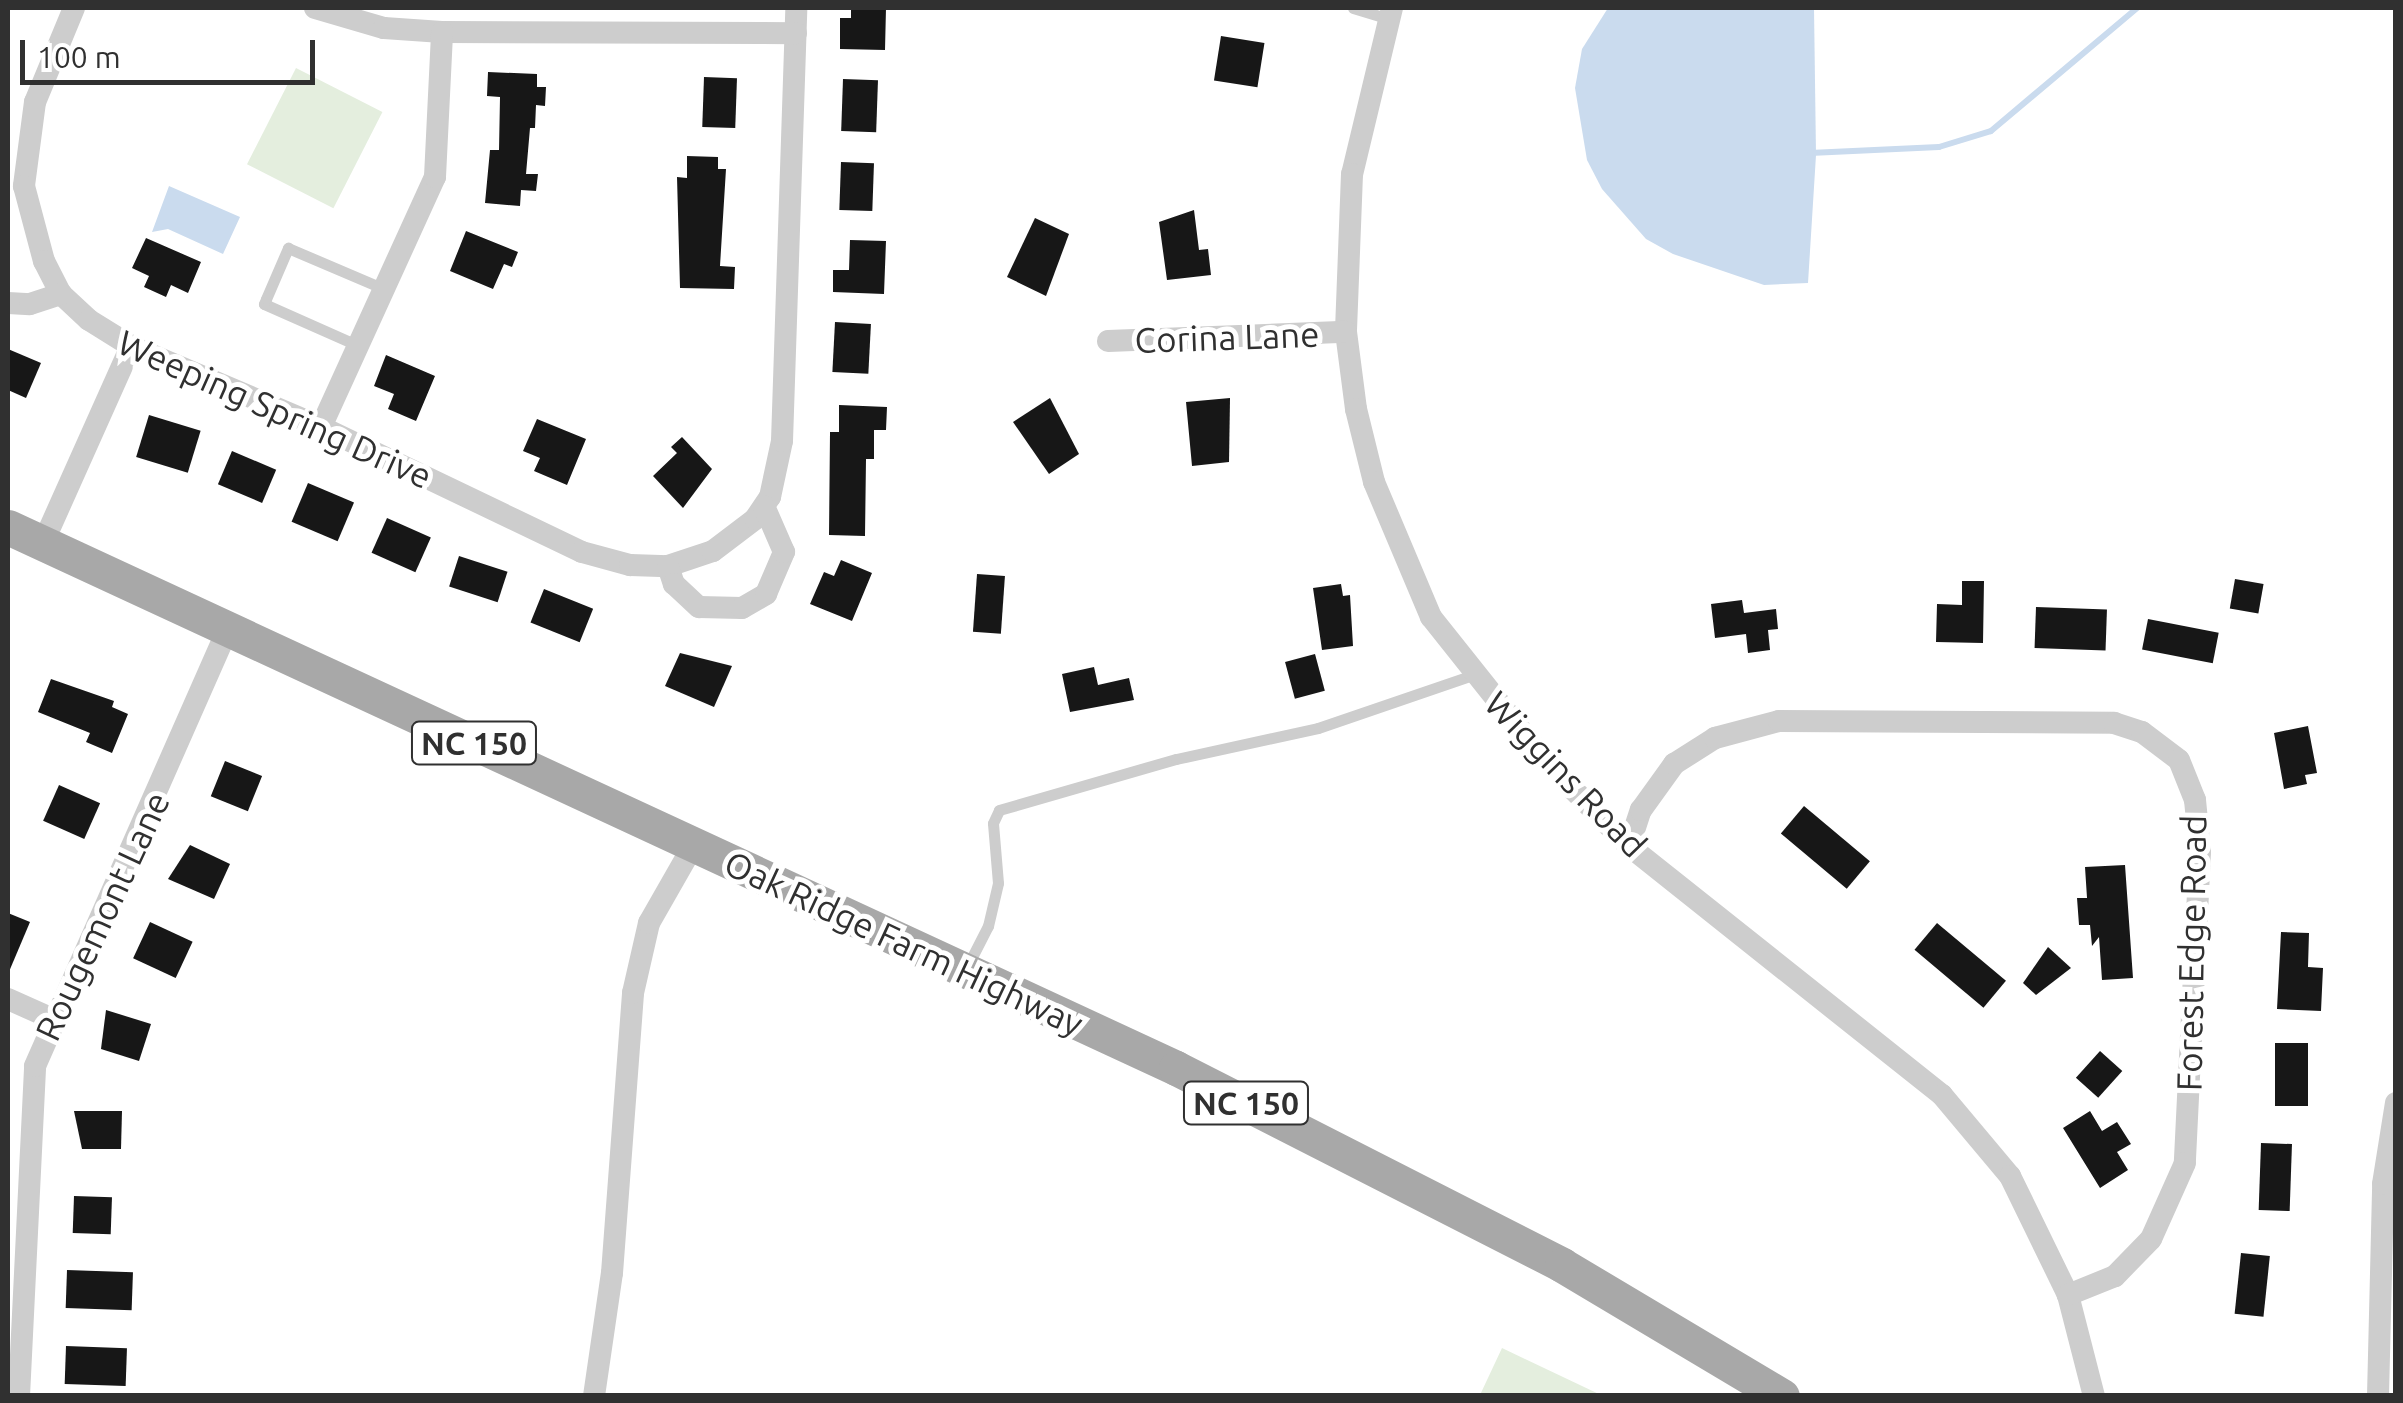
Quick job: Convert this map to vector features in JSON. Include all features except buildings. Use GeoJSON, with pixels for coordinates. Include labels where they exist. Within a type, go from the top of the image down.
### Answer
{"type":"FeatureCollection","features":[{"type":"Feature","properties":{"kind":"main road","name":"Oak Ridge Farm Highway"},"geometry":{"type":"LineString","coordinates":[[8,526],[1356,1157],[1562,1264],[1782,1396]]}},
{"type":"Feature","properties":{"kind":"street","name":"Weeping Spring Drive"},"geometry":{"type":"LineString","coordinates":[[74,8],[35,102],[16,188],[61,294],[131,346],[321,427],[582,552],[630,565],[668,566],[713,551],[764,506]]}},
{"type":"Feature","properties":{"kind":"street"},"geometry":{"type":"LineString","coordinates":[[315,8],[384,28],[442,32],[796,33]]}},
{"type":"Feature","properties":{"kind":"street"},"geometry":{"type":"LineString","coordinates":[[668,566],[674,584],[699,607],[742,608],[766,594],[784,552],[764,506],[782,442],[796,8]]}},
{"type":"Feature","properties":{"kind":"street","name":"Wiggins Road"},"geometry":{"type":"LineString","coordinates":[[1390,13],[1352,174],[1346,332],[1364,446],[1390,530],[1432,617],[1473,675],[1628,846],[1942,1096],[2010,1176],[2068,1295],[2094,1396]]}},
{"type":"Feature","properties":{"kind":"street"},"geometry":{"type":"LineString","coordinates":[[321,427],[435,178],[442,32]]}},
{"type":"Feature","properties":{"kind":"street"},"geometry":{"type":"LineString","coordinates":[[8,303],[30,304],[61,294]]}},
{"type":"Feature","properties":{"kind":"street","name":"Corina Lane"},"geometry":{"type":"LineString","coordinates":[[1108,341],[1346,332]]}},
{"type":"Feature","properties":{"kind":"street"},"geometry":{"type":"LineString","coordinates":[[43,543],[131,346]]}},
{"type":"Feature","properties":{"kind":"street","name":"Rougemont Lane"},"geometry":{"type":"LineString","coordinates":[[19,1396],[34,1066],[53,1018],[138,843],[228,628]]}},
{"type":"Feature","properties":{"kind":"street","name":"Forest Edge Road"},"geometry":{"type":"LineString","coordinates":[[1628,846],[1641,810],[1674,764],[1715,738],[1779,722],[2114,723],[2142,732],[2179,760],[2194,800],[2200,852],[2185,1163],[2151,1239],[2114,1276],[2068,1295]]}},
{"type":"Feature","properties":{"kind":"street"},"geometry":{"type":"LineString","coordinates":[[594,1396],[612,1274],[633,993],[649,923],[693,846]]}},
{"type":"Feature","properties":{"kind":"street"},"geometry":{"type":"LineString","coordinates":[[8,999],[53,1018]]}},
{"type":"Feature","properties":{"kind":"street"},"geometry":{"type":"LineString","coordinates":[[2378,1396],[2386,1135],[2396,1102]]}},
{"type":"Feature","properties":{"kind":"lane"},"geometry":{"type":"LineString","coordinates":[[1353,8],[1390,13]]}},
{"type":"Feature","properties":{"kind":"lane"},"geometry":{"type":"LineString","coordinates":[[360,346],[264,304],[288,248],[386,290]]}},
{"type":"Feature","properties":{"kind":"lane"},"geometry":{"type":"LineString","coordinates":[[965,972],[994,898],[993,823],[1000,810],[1176,760],[1318,728],[1473,675]]}},
{"type":"Feature","properties":{"kind":"green space"},"geometry":{"type":"Polygon","coordinates":[[[296,68],[382,112],[333,208],[247,164],[296,68]]]}},
{"type":"Feature","properties":{"kind":"green space"},"geometry":{"type":"Polygon","coordinates":[[[1502,1348],[1601,1395],[1480,1395],[1502,1348]]]}},
{"type":"Feature","properties":{"kind":"water"},"geometry":{"type":"Polygon","coordinates":[[[1608,8],[1814,8],[1816,155],[1808,283],[1764,285],[1673,254],[1646,239],[1602,189],[1587,160],[1575,88],[1582,49],[1608,8]]]}},
{"type":"Feature","properties":{"kind":"water"},"geometry":{"type":"Polygon","coordinates":[[[169,186],[240,217],[223,254],[168,229],[152,232],[169,186]]]}},
{"type":"Feature","properties":{"kind":"waterway"},"geometry":{"type":"LineString","coordinates":[[1810,153],[1939,147],[1991,131],[2137,8]]}}]}
